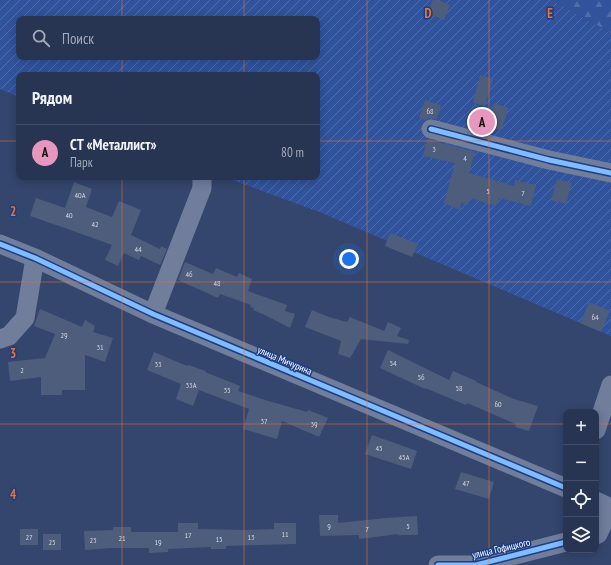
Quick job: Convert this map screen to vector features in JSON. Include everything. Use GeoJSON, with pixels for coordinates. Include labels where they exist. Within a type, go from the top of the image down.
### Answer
{"type":"FeatureCollection","features":[{"type":"Feature","properties":{"kind":"street"},"geometry":{"type":"LineString","coordinates":[[431,129],[549,160],[611,173]]}},
{"type":"Feature","properties":{"kind":"street"},"geometry":{"type":"LineString","coordinates":[[153,314],[202,188],[202,180]]}},
{"type":"Feature","properties":{"kind":"street","name":"улица Мичурина"},"geometry":{"type":"LineString","coordinates":[[0,244],[35,258],[153,314],[563,487]]}},
{"type":"Feature","properties":{"kind":"street"},"geometry":{"type":"LineString","coordinates":[[0,339],[9,336],[25,318],[35,258]]}},
{"type":"Feature","properties":{"kind":"street"},"geometry":{"type":"LineString","coordinates":[[599,421],[611,385]]}},
{"type":"Feature","properties":{"kind":"street"},"geometry":{"type":"LineString","coordinates":[[599,530],[606,506]]}},
{"type":"Feature","properties":{"kind":"street","name":"улица Гофицкого"},"geometry":{"type":"LineString","coordinates":[[438,565],[476,565],[563,543]]}},
{"type":"Feature","properties":{"kind":"green space"},"geometry":{"type":"Polygon","coordinates":[[[0,0],[552,0],[611,33],[611,336],[317,211],[232,180],[320,180],[320,72],[16,72],[16,96],[0,89],[0,0]]]}},
{"type":"Feature","properties":{"kind":"green space"},"geometry":{"type":"Polygon","coordinates":[[[552,0],[611,0],[611,33],[552,0]]]}},
{"type":"Feature","properties":{"kind":"building"},"geometry":{"type":"Polygon","coordinates":[[[433,0],[439,0],[450,5],[444,20],[427,13],[433,0]]]}},
{"type":"Feature","properties":{"kind":"building"},"geometry":{"type":"Polygon","coordinates":[[[480,75],[493,79],[485,106],[473,103],[480,75]]]}},
{"type":"Feature","properties":{"kind":"building"},"geometry":{"type":"Polygon","coordinates":[[[425,100],[441,105],[437,119],[428,118],[426,120],[419,118],[425,100]]]}},
{"type":"Feature","properties":{"kind":"building"},"geometry":{"type":"Polygon","coordinates":[[[494,103],[509,108],[501,130],[487,126],[494,103]]]}},
{"type":"Feature","properties":{"kind":"building"},"geometry":{"type":"Polygon","coordinates":[[[427,139],[475,152],[469,173],[514,186],[515,180],[536,185],[531,206],[499,198],[496,206],[470,198],[468,205],[461,202],[460,210],[444,203],[455,163],[423,156],[427,139]]]}},
{"type":"Feature","properties":{"kind":"building"},"geometry":{"type":"Polygon","coordinates":[[[557,179],[572,183],[566,204],[551,200],[557,179]]]}},
{"type":"Feature","properties":{"kind":"building"},"geometry":{"type":"Polygon","coordinates":[[[74,182],[92,189],[86,207],[112,217],[119,201],[141,210],[131,235],[160,249],[161,246],[167,249],[160,265],[141,256],[139,260],[124,253],[118,266],[105,260],[112,245],[30,216],[36,198],[65,208],[74,182]]]}},
{"type":"Feature","properties":{"kind":"building"},"geometry":{"type":"Polygon","coordinates":[[[390,233],[418,244],[412,257],[385,246],[390,233]]]}},
{"type":"Feature","properties":{"kind":"building"},"geometry":{"type":"Polygon","coordinates":[[[185,262],[213,274],[216,268],[237,277],[239,273],[252,279],[248,291],[287,305],[285,311],[295,314],[290,328],[253,310],[254,308],[250,307],[251,305],[220,294],[218,298],[178,280],[185,262]]]}},
{"type":"Feature","properties":{"kind":"building"},"geometry":{"type":"Polygon","coordinates":[[[589,302],[610,311],[601,332],[580,323],[589,302]]]}},
{"type":"Feature","properties":{"kind":"building"},"geometry":{"type":"Polygon","coordinates":[[[40,309],[82,327],[85,320],[95,326],[93,332],[113,338],[105,362],[85,355],[85,390],[62,390],[62,395],[41,395],[41,377],[10,381],[8,362],[45,358],[55,334],[34,326],[40,309]]]}},
{"type":"Feature","properties":{"kind":"building"},"geometry":{"type":"Polygon","coordinates":[[[312,310],[347,322],[350,317],[384,331],[388,322],[401,328],[397,336],[409,340],[408,344],[361,339],[350,358],[338,354],[341,341],[305,327],[312,310]]]}},
{"type":"Feature","properties":{"kind":"building"},"geometry":{"type":"Polygon","coordinates":[[[388,350],[449,380],[453,371],[514,399],[538,406],[529,431],[515,427],[516,424],[467,403],[466,405],[425,389],[380,368],[388,350]]]}},
{"type":"Feature","properties":{"kind":"building"},"geometry":{"type":"Polygon","coordinates":[[[154,352],[187,366],[188,365],[206,371],[205,372],[240,386],[238,391],[307,412],[308,410],[328,418],[319,437],[282,421],[277,439],[243,429],[249,409],[199,390],[193,406],[176,399],[181,384],[147,370],[154,352]]]}},
{"type":"Feature","properties":{"kind":"building"},"geometry":{"type":"Polygon","coordinates":[[[372,435],[417,451],[411,469],[365,454],[372,435]]]}},
{"type":"Feature","properties":{"kind":"building"},"geometry":{"type":"Polygon","coordinates":[[[461,472],[494,482],[489,499],[455,489],[461,472]]]}},
{"type":"Feature","properties":{"kind":"building"},"geometry":{"type":"Polygon","coordinates":[[[319,515],[338,515],[338,523],[417,516],[418,535],[398,534],[359,539],[359,535],[320,536],[319,515]]]}},
{"type":"Feature","properties":{"kind":"building"},"geometry":{"type":"Polygon","coordinates":[[[178,523],[198,523],[198,529],[244,530],[274,529],[274,523],[296,523],[296,544],[226,546],[226,549],[211,549],[211,547],[168,549],[168,552],[149,553],[149,548],[85,550],[84,531],[113,530],[113,527],[131,527],[131,532],[178,532],[178,523]]]}},
{"type":"Feature","properties":{"kind":"building"},"geometry":{"type":"Polygon","coordinates":[[[20,529],[38,529],[38,545],[20,545],[20,529]]]}},
{"type":"Feature","properties":{"kind":"building"},"geometry":{"type":"Polygon","coordinates":[[[43,534],[61,534],[61,550],[43,550],[43,534]]]}},
{"type":"Feature","properties":{"kind":"cycle path"},"geometry":{"type":"LineString","coordinates":[[431,129],[549,160],[611,173]]}},
{"type":"Feature","properties":{"kind":"cycle path"},"geometry":{"type":"LineString","coordinates":[[0,244],[35,258],[153,314],[563,487]]}},
{"type":"Feature","properties":{"kind":"cycle path"},"geometry":{"type":"LineString","coordinates":[[438,565],[476,565],[563,543]]}},
{"type":"Feature","properties":{"kind":"place","name":"СТ «Металлист»"},"geometry":{"type":"Point","coordinates":[482,122]}}]}
